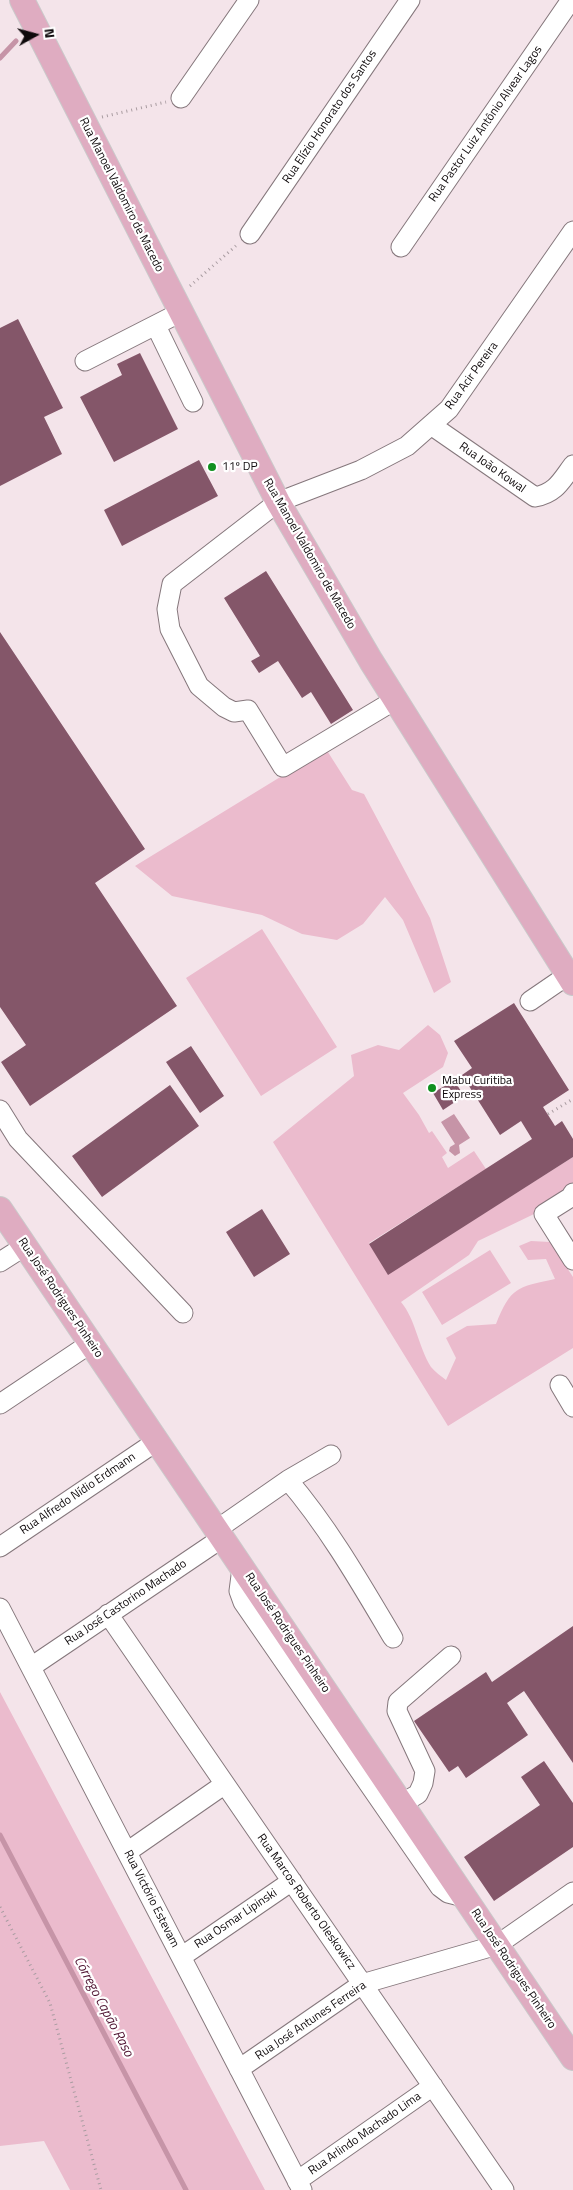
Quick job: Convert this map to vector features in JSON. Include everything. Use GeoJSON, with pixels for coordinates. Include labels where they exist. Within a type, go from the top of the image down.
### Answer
{"type":"FeatureCollection","features":[{"type":"Feature","properties":{"kind":"main road","name":"Rua Manoel Valdomiro de Macedo"},"geometry":{"type":"LineString","coordinates":[[22,0],[278,502],[395,700],[571,979]]}},
{"type":"Feature","properties":{"kind":"main road","name":"Rua José Rodrigues Pinheiro"},"geometry":{"type":"LineString","coordinates":[[0,1209],[573,2058]]}},
{"type":"Feature","properties":{"kind":"street"},"geometry":{"type":"LineString","coordinates":[[181,98],[249,0]]}},
{"type":"Feature","properties":{"kind":"street","name":"Rua Elízio Honorato dos Santos"},"geometry":{"type":"LineString","coordinates":[[250,234],[410,0]]}},
{"type":"Feature","properties":{"kind":"street","name":"Rua Pastor Luiz Antônio Alvear Lagos"},"geometry":{"type":"LineString","coordinates":[[401,247],[571,0]]}},
{"type":"Feature","properties":{"kind":"street","name":"Rua Acir Pereira"},"geometry":{"type":"LineString","coordinates":[[395,700],[283,767],[248,710],[234,712],[224,707],[199,686],[170,629],[167,609],[172,584],[278,502],[361,470],[407,446],[449,410],[573,231]]}},
{"type":"Feature","properties":{"kind":"street"},"geometry":{"type":"LineString","coordinates":[[85,361],[181,312]]}},
{"type":"Feature","properties":{"kind":"street"},"geometry":{"type":"LineString","coordinates":[[156,326],[193,402]]}},
{"type":"Feature","properties":{"kind":"street","name":"Rua João Kowal"},"geometry":{"type":"LineString","coordinates":[[431,425],[535,498],[547,495],[556,488],[573,465]]}},
{"type":"Feature","properties":{"kind":"street"},"geometry":{"type":"LineString","coordinates":[[530,1001],[571,979]]}},
{"type":"Feature","properties":{"kind":"street"},"geometry":{"type":"LineString","coordinates":[[0,1110],[18,1139],[183,1313]]}},
{"type":"Feature","properties":{"kind":"street"},"geometry":{"type":"LineString","coordinates":[[573,1193],[544,1214],[573,1260]]}},
{"type":"Feature","properties":{"kind":"street"},"geometry":{"type":"LineString","coordinates":[[0,1262],[25,1246]]}},
{"type":"Feature","properties":{"kind":"street"},"geometry":{"type":"LineString","coordinates":[[0,1404],[91,1343]]}},
{"type":"Feature","properties":{"kind":"street"},"geometry":{"type":"LineString","coordinates":[[560,1385],[573,1407]]}},
{"type":"Feature","properties":{"kind":"street","name":"Rua Alfredo Nídio Erdmann"},"geometry":{"type":"LineString","coordinates":[[0,1547],[157,1441]]}},
{"type":"Feature","properties":{"kind":"street","name":"Rua José Castorino Machado"},"geometry":{"type":"LineString","coordinates":[[31,1667],[219,1534],[288,1480],[331,1455]]}},
{"type":"Feature","properties":{"kind":"street"},"geometry":{"type":"LineString","coordinates":[[288,1480],[306,1501],[358,1578],[393,1638]]}},
{"type":"Feature","properties":{"kind":"street"},"geometry":{"type":"LineString","coordinates":[[242,1568],[239,1590],[243,1602],[440,1887],[448,1893],[464,1897]]}},
{"type":"Feature","properties":{"kind":"street","name":"Rua Victório Estevam"},"geometry":{"type":"LineString","coordinates":[[0,1608],[300,2185]]}},
{"type":"Feature","properties":{"kind":"street","name":"Rua Marcos Roberto Oleskowicz"},"geometry":{"type":"LineString","coordinates":[[108,1614],[433,2086],[498,2188]]}},
{"type":"Feature","properties":{"kind":"street"},"geometry":{"type":"LineString","coordinates":[[401,1804],[418,1794],[425,1772],[397,1711],[398,1702],[451,1656]]}},
{"type":"Feature","properties":{"kind":"street"},"geometry":{"type":"LineString","coordinates":[[126,1852],[225,1784]]}},
{"type":"Feature","properties":{"kind":"street","name":"Rua Osmar Lipinski"},"geometry":{"type":"LineString","coordinates":[[181,1957],[292,1881]]}},
{"type":"Feature","properties":{"kind":"street","name":"Rua José Antunes Ferreira"},"geometry":{"type":"LineString","coordinates":[[239,2069],[362,1984],[497,1945],[573,1892]]}},
{"type":"Feature","properties":{"kind":"street","name":"Rua Arlindo Machado Lima"},"geometry":{"type":"LineString","coordinates":[[300,2185],[433,2086]]}},
{"type":"Feature","properties":{"kind":"path"},"geometry":{"type":"LineString","coordinates":[[84,122],[181,98]]}},
{"type":"Feature","properties":{"kind":"path"},"geometry":{"type":"LineString","coordinates":[[208,271],[250,234]]}},
{"type":"Feature","properties":{"kind":"path"},"geometry":{"type":"LineString","coordinates":[[548,1114],[573,1099]]}},
{"type":"Feature","properties":{"kind":"path"},"geometry":{"type":"LineString","coordinates":[[0,1907],[50,2003],[101,2190]]}},
{"type":"Feature","properties":{"kind":"shaded area"},"geometry":{"type":"Polygon","coordinates":[[[326,749],[352,790],[364,794],[430,918],[451,982],[434,993],[403,920],[385,897],[363,924],[337,940],[302,934],[262,915],[172,896],[135,866],[326,749]]]}},
{"type":"Feature","properties":{"kind":"shaded area"},"geometry":{"type":"Polygon","coordinates":[[[262,929],[337,1047],[261,1096],[186,978],[262,929]]]}},
{"type":"Feature","properties":{"kind":"shaded area"},"geometry":{"type":"Polygon","coordinates":[[[428,1025],[440,1035],[448,1053],[443,1067],[403,1093],[429,1133],[432,1131],[447,1153],[442,1157],[448,1168],[474,1151],[486,1169],[369,1243],[388,1274],[573,1157],[573,1182],[567,1193],[532,1215],[478,1241],[469,1255],[401,1302],[410,1317],[431,1367],[446,1380],[456,1358],[446,1338],[467,1326],[496,1324],[506,1302],[517,1291],[532,1284],[555,1279],[546,1259],[528,1260],[519,1246],[531,1241],[550,1242],[573,1277],[573,1348],[448,1426],[273,1142],[354,1076],[351,1055],[378,1045],[399,1050],[428,1025]]]}},
{"type":"Feature","properties":{"kind":"shaded area"},"geometry":{"type":"Polygon","coordinates":[[[454,1114],[470,1138],[459,1145],[460,1153],[455,1156],[449,1151],[450,1147],[455,1144],[441,1122],[454,1114]]]}},
{"type":"Feature","properties":{"kind":"shaded area"},"geometry":{"type":"Polygon","coordinates":[[[490,1250],[511,1283],[442,1325],[422,1292],[490,1250]]]}},
{"type":"Feature","properties":{"kind":"shaded area"},"geometry":{"type":"Polygon","coordinates":[[[0,1692],[265,2190],[70,2190],[44,2141],[0,2146],[0,1692]]]}},
{"type":"Feature","properties":{"kind":"building"},"geometry":{"type":"Polygon","coordinates":[[[18,319],[63,408],[44,417],[62,454],[0,486],[0,328],[18,319]]]}},
{"type":"Feature","properties":{"kind":"building"},"geometry":{"type":"Polygon","coordinates":[[[140,353],[178,429],[114,462],[80,397],[122,375],[117,364],[140,353]]]}},
{"type":"Feature","properties":{"kind":"building"},"geometry":{"type":"Polygon","coordinates":[[[199,460],[218,496],[122,546],[104,510],[199,460]]]}},
{"type":"Feature","properties":{"kind":"building"},"geometry":{"type":"Polygon","coordinates":[[[266,571],[353,710],[331,724],[311,692],[302,698],[278,661],[259,673],[251,661],[260,656],[224,598],[266,571]]]}},
{"type":"Feature","properties":{"kind":"building"},"geometry":{"type":"Polygon","coordinates":[[[0,632],[145,849],[95,883],[177,1006],[30,1106],[1,1062],[26,1045],[0,1007],[0,632]]]}},
{"type":"Feature","properties":{"kind":"building"},"geometry":{"type":"Polygon","coordinates":[[[514,1003],[569,1090],[543,1107],[555,1126],[562,1121],[573,1139],[573,1157],[388,1275],[369,1244],[532,1139],[521,1121],[500,1135],[462,1075],[472,1068],[454,1041],[514,1003]]]}},
{"type":"Feature","properties":{"kind":"building"},"geometry":{"type":"Polygon","coordinates":[[[191,1046],[224,1096],[200,1113],[166,1062],[191,1046]]]}},
{"type":"Feature","properties":{"kind":"building"},"geometry":{"type":"Polygon","coordinates":[[[454,1080],[464,1096],[443,1110],[433,1093],[454,1080]]]}},
{"type":"Feature","properties":{"kind":"building"},"geometry":{"type":"Polygon","coordinates":[[[170,1085],[199,1126],[102,1197],[72,1156],[170,1085]]]}},
{"type":"Feature","properties":{"kind":"building"},"geometry":{"type":"Polygon","coordinates":[[[262,1209],[290,1254],[254,1277],[226,1232],[262,1209]]]}},
{"type":"Feature","properties":{"kind":"building"},"geometry":{"type":"Polygon","coordinates":[[[573,1626],[573,1763],[524,1691],[507,1703],[528,1735],[466,1778],[458,1766],[449,1772],[414,1721],[486,1672],[492,1682],[573,1626]]]}},
{"type":"Feature","properties":{"kind":"building"},"geometry":{"type":"Polygon","coordinates":[[[544,1761],[573,1803],[573,1847],[494,1901],[464,1857],[540,1805],[521,1777],[544,1761]]]}},
{"type":"Feature","properties":{"kind":"waterway"},"geometry":{"type":"LineString","coordinates":[[0,58],[16,41]]}},
{"type":"Feature","properties":{"kind":"waterway","name":"Córrego Capão Raso"},"geometry":{"type":"LineString","coordinates":[[0,1835],[186,2190]]}},
{"type":"Feature","properties":{"kind":"place","name":"11º DP"},"geometry":{"type":"Point","coordinates":[212,467]}},
{"type":"Feature","properties":{"kind":"place","name":"Mabu Curitiba Express"},"geometry":{"type":"Point","coordinates":[432,1088]}}]}
